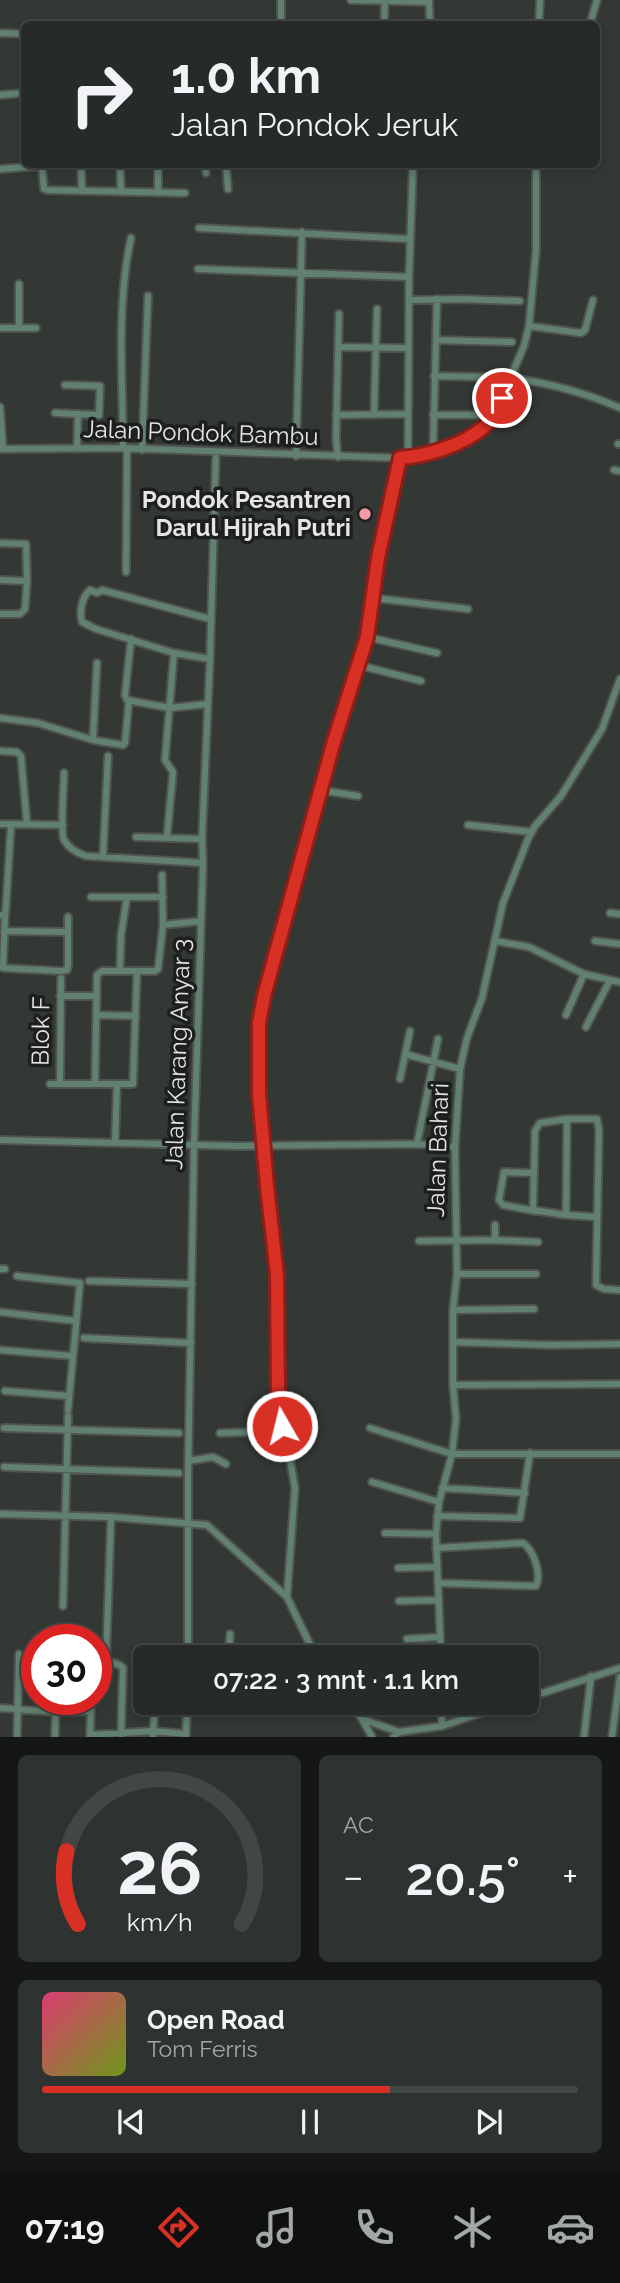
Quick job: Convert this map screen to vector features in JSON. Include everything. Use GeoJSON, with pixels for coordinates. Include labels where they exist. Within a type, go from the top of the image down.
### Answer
{"type":"FeatureCollection","features":[{"type":"Feature","properties":{"kind":"street"},"geometry":{"type":"LineString","coordinates":[[281,0],[281,21]]}},
{"type":"Feature","properties":{"kind":"street"},"geometry":{"type":"LineString","coordinates":[[351,0],[429,1],[430,21]]}},
{"type":"Feature","properties":{"kind":"street"},"geometry":{"type":"LineString","coordinates":[[384,0],[384,21]]}},
{"type":"Feature","properties":{"kind":"street"},"geometry":{"type":"LineString","coordinates":[[538,21],[540,0]]}},
{"type":"Feature","properties":{"kind":"street"},"geometry":{"type":"LineString","coordinates":[[591,21],[597,0]]}},
{"type":"Feature","properties":{"kind":"street"},"geometry":{"type":"LineString","coordinates":[[0,33],[21,34]]}},
{"type":"Feature","properties":{"kind":"street"},"geometry":{"type":"LineString","coordinates":[[0,94],[21,93]]}},
{"type":"Feature","properties":{"kind":"street"},"geometry":{"type":"LineString","coordinates":[[0,169],[21,168]]}},
{"type":"Feature","properties":{"kind":"street"},"geometry":{"type":"LineString","coordinates":[[42,168],[45,190],[185,193]]}},
{"type":"Feature","properties":{"kind":"street"},"geometry":{"type":"LineString","coordinates":[[81,168],[82,191]]}},
{"type":"Feature","properties":{"kind":"street"},"geometry":{"type":"LineString","coordinates":[[120,168],[121,192]]}},
{"type":"Feature","properties":{"kind":"street"},"geometry":{"type":"LineString","coordinates":[[158,168],[158,192]]}},
{"type":"Feature","properties":{"kind":"street"},"geometry":{"type":"LineString","coordinates":[[205,168],[206,173]]}},
{"type":"Feature","properties":{"kind":"street"},"geometry":{"type":"LineString","coordinates":[[226,168],[228,189]]}},
{"type":"Feature","properties":{"kind":"street"},"geometry":{"type":"LineString","coordinates":[[287,1597],[295,1488],[278,1392],[277,1275],[259,1094],[259,1023],[320,790],[367,637],[378,558],[404,458],[413,168]]}},
{"type":"Feature","properties":{"kind":"street","name":"Jalan Pondok Bambu"},"geometry":{"type":"LineString","coordinates":[[1,449],[125,449],[404,458],[433,452],[469,438],[495,414],[524,346],[529,326],[536,251],[536,168]]}},
{"type":"Feature","properties":{"kind":"street"},"geometry":{"type":"LineString","coordinates":[[199,228],[410,239]]}},
{"type":"Feature","properties":{"kind":"street"},"geometry":{"type":"LineString","coordinates":[[296,456],[302,232]]}},
{"type":"Feature","properties":{"kind":"street"},"geometry":{"type":"LineString","coordinates":[[126,572],[123,320],[125,265],[131,238]]}},
{"type":"Feature","properties":{"kind":"street"},"geometry":{"type":"LineString","coordinates":[[198,270],[408,277]]}},
{"type":"Feature","properties":{"kind":"street"},"geometry":{"type":"LineString","coordinates":[[19,284],[19,328]]}},
{"type":"Feature","properties":{"kind":"street"},"geometry":{"type":"LineString","coordinates":[[142,450],[148,296]]}},
{"type":"Feature","properties":{"kind":"street"},"geometry":{"type":"LineString","coordinates":[[433,452],[437,299]]}},
{"type":"Feature","properties":{"kind":"street"},"geometry":{"type":"LineString","coordinates":[[409,300],[520,301]]}},
{"type":"Feature","properties":{"kind":"street"},"geometry":{"type":"LineString","coordinates":[[529,326],[581,333],[585,330],[593,300]]}},
{"type":"Feature","properties":{"kind":"street"},"geometry":{"type":"LineString","coordinates":[[374,414],[377,310]]}},
{"type":"Feature","properties":{"kind":"street"},"geometry":{"type":"LineString","coordinates":[[338,457],[336,415],[339,314]]}},
{"type":"Feature","properties":{"kind":"street"},"geometry":{"type":"LineString","coordinates":[[0,328],[36,328]]}},
{"type":"Feature","properties":{"kind":"street"},"geometry":{"type":"LineString","coordinates":[[436,340],[512,342]]}},
{"type":"Feature","properties":{"kind":"street"},"geometry":{"type":"LineString","coordinates":[[338,346],[408,348]]}},
{"type":"Feature","properties":{"kind":"street"},"geometry":{"type":"LineString","coordinates":[[434,376],[487,377]]}},
{"type":"Feature","properties":{"kind":"street"},"geometry":{"type":"LineString","coordinates":[[509,378],[546,382],[597,397],[620,408]]}},
{"type":"Feature","properties":{"kind":"street"},"geometry":{"type":"LineString","coordinates":[[55,414],[99,415],[100,386],[65,384]]}},
{"type":"Feature","properties":{"kind":"street"},"geometry":{"type":"LineString","coordinates":[[0,407],[1,449]]}},
{"type":"Feature","properties":{"kind":"street"},"geometry":{"type":"LineString","coordinates":[[77,449],[78,414]]}},
{"type":"Feature","properties":{"kind":"street"},"geometry":{"type":"LineString","coordinates":[[336,415],[407,414]]}},
{"type":"Feature","properties":{"kind":"street"},"geometry":{"type":"LineString","coordinates":[[433,415],[477,415]]}},
{"type":"Feature","properties":{"kind":"street","name":"Jalan Karang Anyar 3"},"geometry":{"type":"LineString","coordinates":[[188,1645],[188,1461],[194,1144],[216,452]]}},
{"type":"Feature","properties":{"kind":"street"},"geometry":{"type":"LineString","coordinates":[[0,542],[26,544],[27,581],[23,612],[0,614]]}},
{"type":"Feature","properties":{"kind":"street"},"geometry":{"type":"LineString","coordinates":[[0,580],[27,581]]}},
{"type":"Feature","properties":{"kind":"street"},"geometry":{"type":"LineString","coordinates":[[210,619],[102,590],[97,593],[90,590],[80,616],[82,622],[96,629],[174,653],[210,659]]}},
{"type":"Feature","properties":{"kind":"street"},"geometry":{"type":"LineString","coordinates":[[374,598],[468,610]]}},
{"type":"Feature","properties":{"kind":"street"},"geometry":{"type":"LineString","coordinates":[[367,637],[437,653]]}},
{"type":"Feature","properties":{"kind":"street"},"geometry":{"type":"LineString","coordinates":[[0,718],[38,723],[93,740],[123,745],[129,701],[125,695],[131,639]]}},
{"type":"Feature","properties":{"kind":"street"},"geometry":{"type":"LineString","coordinates":[[167,837],[173,772],[165,760],[174,653]]}},
{"type":"Feature","properties":{"kind":"street"},"geometry":{"type":"LineString","coordinates":[[93,740],[97,663]]}},
{"type":"Feature","properties":{"kind":"street"},"geometry":{"type":"LineString","coordinates":[[359,665],[421,681]]}},
{"type":"Feature","properties":{"kind":"street","name":"Jalan Bahari"},"geometry":{"type":"LineString","coordinates":[[440,1645],[436,1534],[439,1502],[452,1454],[456,1419],[453,1310],[457,1274],[455,1147],[460,1069],[467,1038],[482,998],[503,903],[532,832],[561,796],[602,729],[620,679]]}},
{"type":"Feature","properties":{"kind":"street"},"geometry":{"type":"LineString","coordinates":[[129,701],[170,708],[207,704]]}},
{"type":"Feature","properties":{"kind":"street"},"geometry":{"type":"LineString","coordinates":[[0,751],[17,752],[22,759],[27,824]]}},
{"type":"Feature","properties":{"kind":"street"},"geometry":{"type":"LineString","coordinates":[[103,856],[108,757]]}},
{"type":"Feature","properties":{"kind":"street"},"geometry":{"type":"LineString","coordinates":[[64,773],[63,839],[69,848],[86,856],[203,863]]}},
{"type":"Feature","properties":{"kind":"street"},"geometry":{"type":"LineString","coordinates":[[320,790],[358,796]]}},
{"type":"Feature","properties":{"kind":"street"},"geometry":{"type":"LineString","coordinates":[[0,824],[63,825]]}},
{"type":"Feature","properties":{"kind":"street"},"geometry":{"type":"LineString","coordinates":[[11,825],[3,915],[2,952],[5,969],[67,970],[68,916]]}},
{"type":"Feature","properties":{"kind":"street"},"geometry":{"type":"LineString","coordinates":[[468,825],[532,832]]}},
{"type":"Feature","properties":{"kind":"street"},"geometry":{"type":"LineString","coordinates":[[135,837],[202,839]]}},
{"type":"Feature","properties":{"kind":"street"},"geometry":{"type":"LineString","coordinates":[[95,1084],[98,973],[158,969],[163,925],[162,875]]}},
{"type":"Feature","properties":{"kind":"street"},"geometry":{"type":"LineString","coordinates":[[91,897],[163,897]]}},
{"type":"Feature","properties":{"kind":"street"},"geometry":{"type":"LineString","coordinates":[[120,971],[121,935],[127,897]]}},
{"type":"Feature","properties":{"kind":"street"},"geometry":{"type":"LineString","coordinates":[[610,913],[620,914]]}},
{"type":"Feature","properties":{"kind":"street"},"geometry":{"type":"LineString","coordinates":[[163,925],[201,921]]}},
{"type":"Feature","properties":{"kind":"street"},"geometry":{"type":"LineString","coordinates":[[4,931],[68,932]]}},
{"type":"Feature","properties":{"kind":"street"},"geometry":{"type":"LineString","coordinates":[[495,940],[529,947],[584,974],[620,982]]}},
{"type":"Feature","properties":{"kind":"street"},"geometry":{"type":"LineString","coordinates":[[595,941],[620,944]]}},
{"type":"Feature","properties":{"kind":"street"},"geometry":{"type":"LineString","coordinates":[[50,1084],[134,1083],[137,971]]}},
{"type":"Feature","properties":{"kind":"street"},"geometry":{"type":"LineString","coordinates":[[566,1015],[584,974]]}},
{"type":"Feature","properties":{"kind":"street","name":"Blok F"},"geometry":{"type":"LineString","coordinates":[[60,1084],[61,978]]}},
{"type":"Feature","properties":{"kind":"street"},"geometry":{"type":"LineString","coordinates":[[586,1027],[610,980]]}},
{"type":"Feature","properties":{"kind":"street"},"geometry":{"type":"LineString","coordinates":[[60,996],[97,996]]}},
{"type":"Feature","properties":{"kind":"street"},"geometry":{"type":"LineString","coordinates":[[97,1015],[136,1016]]}},
{"type":"Feature","properties":{"kind":"street"},"geometry":{"type":"LineString","coordinates":[[400,1079],[410,1031]]}},
{"type":"Feature","properties":{"kind":"street"},"geometry":{"type":"LineString","coordinates":[[417,1144],[438,1039]]}},
{"type":"Feature","properties":{"kind":"street"},"geometry":{"type":"LineString","coordinates":[[405,1054],[460,1069]]}},
{"type":"Feature","properties":{"kind":"street"},"geometry":{"type":"LineString","coordinates":[[115,1143],[117,1085]]}},
{"type":"Feature","properties":{"kind":"street"},"geometry":{"type":"LineString","coordinates":[[535,1211],[532,1205],[536,1127],[545,1121],[596,1118],[596,1285],[604,1289],[620,1290]]}},
{"type":"Feature","properties":{"kind":"street"},"geometry":{"type":"LineString","coordinates":[[566,1215],[567,1119]]}},
{"type":"Feature","properties":{"kind":"street"},"geometry":{"type":"LineString","coordinates":[[0,1140],[264,1145],[417,1144],[455,1147]]}},
{"type":"Feature","properties":{"kind":"street"},"geometry":{"type":"LineString","coordinates":[[533,1173],[504,1172],[499,1200],[503,1205],[597,1217]]}},
{"type":"Feature","properties":{"kind":"street"},"geometry":{"type":"LineString","coordinates":[[495,1224],[495,1240]]}},
{"type":"Feature","properties":{"kind":"street"},"geometry":{"type":"LineString","coordinates":[[419,1241],[538,1242]]}},
{"type":"Feature","properties":{"kind":"street"},"geometry":{"type":"LineString","coordinates":[[457,1274],[536,1275]]}},
{"type":"Feature","properties":{"kind":"street"},"geometry":{"type":"LineString","coordinates":[[16,1276],[80,1283],[68,1413],[64,1606]]}},
{"type":"Feature","properties":{"kind":"street"},"geometry":{"type":"LineString","coordinates":[[89,1281],[192,1284]]}},
{"type":"Feature","properties":{"kind":"street"},"geometry":{"type":"LineString","coordinates":[[453,1310],[534,1310]]}},
{"type":"Feature","properties":{"kind":"street"},"geometry":{"type":"LineString","coordinates":[[0,1312],[76,1321]]}},
{"type":"Feature","properties":{"kind":"street"},"geometry":{"type":"LineString","coordinates":[[84,1339],[191,1343]]}},
{"type":"Feature","properties":{"kind":"street"},"geometry":{"type":"LineString","coordinates":[[453,1342],[620,1344]]}},
{"type":"Feature","properties":{"kind":"street"},"geometry":{"type":"LineString","coordinates":[[0,1350],[72,1356]]}},
{"type":"Feature","properties":{"kind":"street"},"geometry":{"type":"LineString","coordinates":[[453,1385],[620,1384]]}},
{"type":"Feature","properties":{"kind":"street"},"geometry":{"type":"LineString","coordinates":[[5,1391],[69,1396]]}},
{"type":"Feature","properties":{"kind":"street"},"geometry":{"type":"LineString","coordinates":[[220,1433],[255,1432],[282,1426]]}},
{"type":"Feature","properties":{"kind":"street"},"geometry":{"type":"LineString","coordinates":[[4,1428],[179,1433]]}},
{"type":"Feature","properties":{"kind":"street"},"geometry":{"type":"LineString","coordinates":[[370,1428],[452,1454],[620,1454]]}},
{"type":"Feature","properties":{"kind":"street"},"geometry":{"type":"LineString","coordinates":[[437,1516],[518,1519],[522,1516],[530,1453]]}},
{"type":"Feature","properties":{"kind":"street"},"geometry":{"type":"LineString","coordinates":[[188,1461],[213,1457],[226,1464]]}},
{"type":"Feature","properties":{"kind":"street"},"geometry":{"type":"LineString","coordinates":[[4,1466],[179,1473]]}},
{"type":"Feature","properties":{"kind":"street"},"geometry":{"type":"LineString","coordinates":[[372,1482],[439,1502]]}},
{"type":"Feature","properties":{"kind":"street"},"geometry":{"type":"LineString","coordinates":[[442,1488],[525,1493]]}},
{"type":"Feature","properties":{"kind":"street"},"geometry":{"type":"LineString","coordinates":[[0,1514],[111,1517],[206,1525],[287,1597],[310,1645]]}},
{"type":"Feature","properties":{"kind":"street"},"geometry":{"type":"LineString","coordinates":[[107,1624],[111,1517]]}},
{"type":"Feature","properties":{"kind":"street"},"geometry":{"type":"LineString","coordinates":[[385,1533],[436,1534]]}},
{"type":"Feature","properties":{"kind":"street"},"geometry":{"type":"LineString","coordinates":[[436,1548],[523,1543],[529,1547],[539,1572],[536,1586],[438,1583]]}},
{"type":"Feature","properties":{"kind":"street"},"geometry":{"type":"LineString","coordinates":[[398,1568],[438,1567]]}},
{"type":"Feature","properties":{"kind":"street"},"geometry":{"type":"LineString","coordinates":[[398,1601],[439,1600]]}},
{"type":"Feature","properties":{"kind":"street"},"geometry":{"type":"LineString","coordinates":[[230,1634],[230,1645]]}},
{"type":"Feature","properties":{"kind":"street"},"geometry":{"type":"LineString","coordinates":[[407,1639],[440,1637]]}},
{"type":"Feature","properties":{"kind":"street"},"geometry":{"type":"LineString","coordinates":[[17,1737],[19,1654]]}},
{"type":"Feature","properties":{"kind":"street"},"geometry":{"type":"LineString","coordinates":[[112,1662],[123,1668],[121,1735]]}},
{"type":"Feature","properties":{"kind":"street"},"geometry":{"type":"LineString","coordinates":[[539,1694],[620,1668]]}},
{"type":"Feature","properties":{"kind":"street"},"geometry":{"type":"LineString","coordinates":[[584,1737],[591,1676]]}},
{"type":"Feature","properties":{"kind":"street"},"geometry":{"type":"LineString","coordinates":[[612,1737],[620,1677]]}},
{"type":"Feature","properties":{"kind":"street"},"geometry":{"type":"LineString","coordinates":[[0,1708],[21,1709]]}},
{"type":"Feature","properties":{"kind":"street"},"geometry":{"type":"LineString","coordinates":[[55,1737],[56,1715]]}},
{"type":"Feature","properties":{"kind":"street"},"geometry":{"type":"LineString","coordinates":[[91,1715],[90,1736],[186,1736],[187,1715]]}},
{"type":"Feature","properties":{"kind":"street"},"geometry":{"type":"LineString","coordinates":[[153,1734],[154,1715]]}},
{"type":"Feature","properties":{"kind":"street"},"geometry":{"type":"LineString","coordinates":[[359,1715],[372,1737]]}},
{"type":"Feature","properties":{"kind":"street"},"geometry":{"type":"LineString","coordinates":[[442,1715],[442,1726]]}},
{"type":"Feature","properties":{"kind":"street"},"geometry":{"type":"LineString","coordinates":[[362,1719],[396,1735],[442,1726],[475,1715]]}},
{"type":"Feature","properties":{"kind":"street"},"geometry":{"type":"LineString","coordinates":[[410,1731],[415,1737]]}},
{"type":"Feature","properties":{"kind":"place","name":"Pondok Pesantren Darul Hijrah Putri"},"geometry":{"type":"Point","coordinates":[365,514]}},
{"type":"Feature","properties":{"kind":"route"},"geometry":{"type":"LineString","coordinates":[[282,1426],[278,1392],[277,1275],[259,1094],[259,1023],[264,996],[334,741],[367,637],[378,558],[400,458],[433,452],[469,438],[495,414],[502,398]]}}]}
